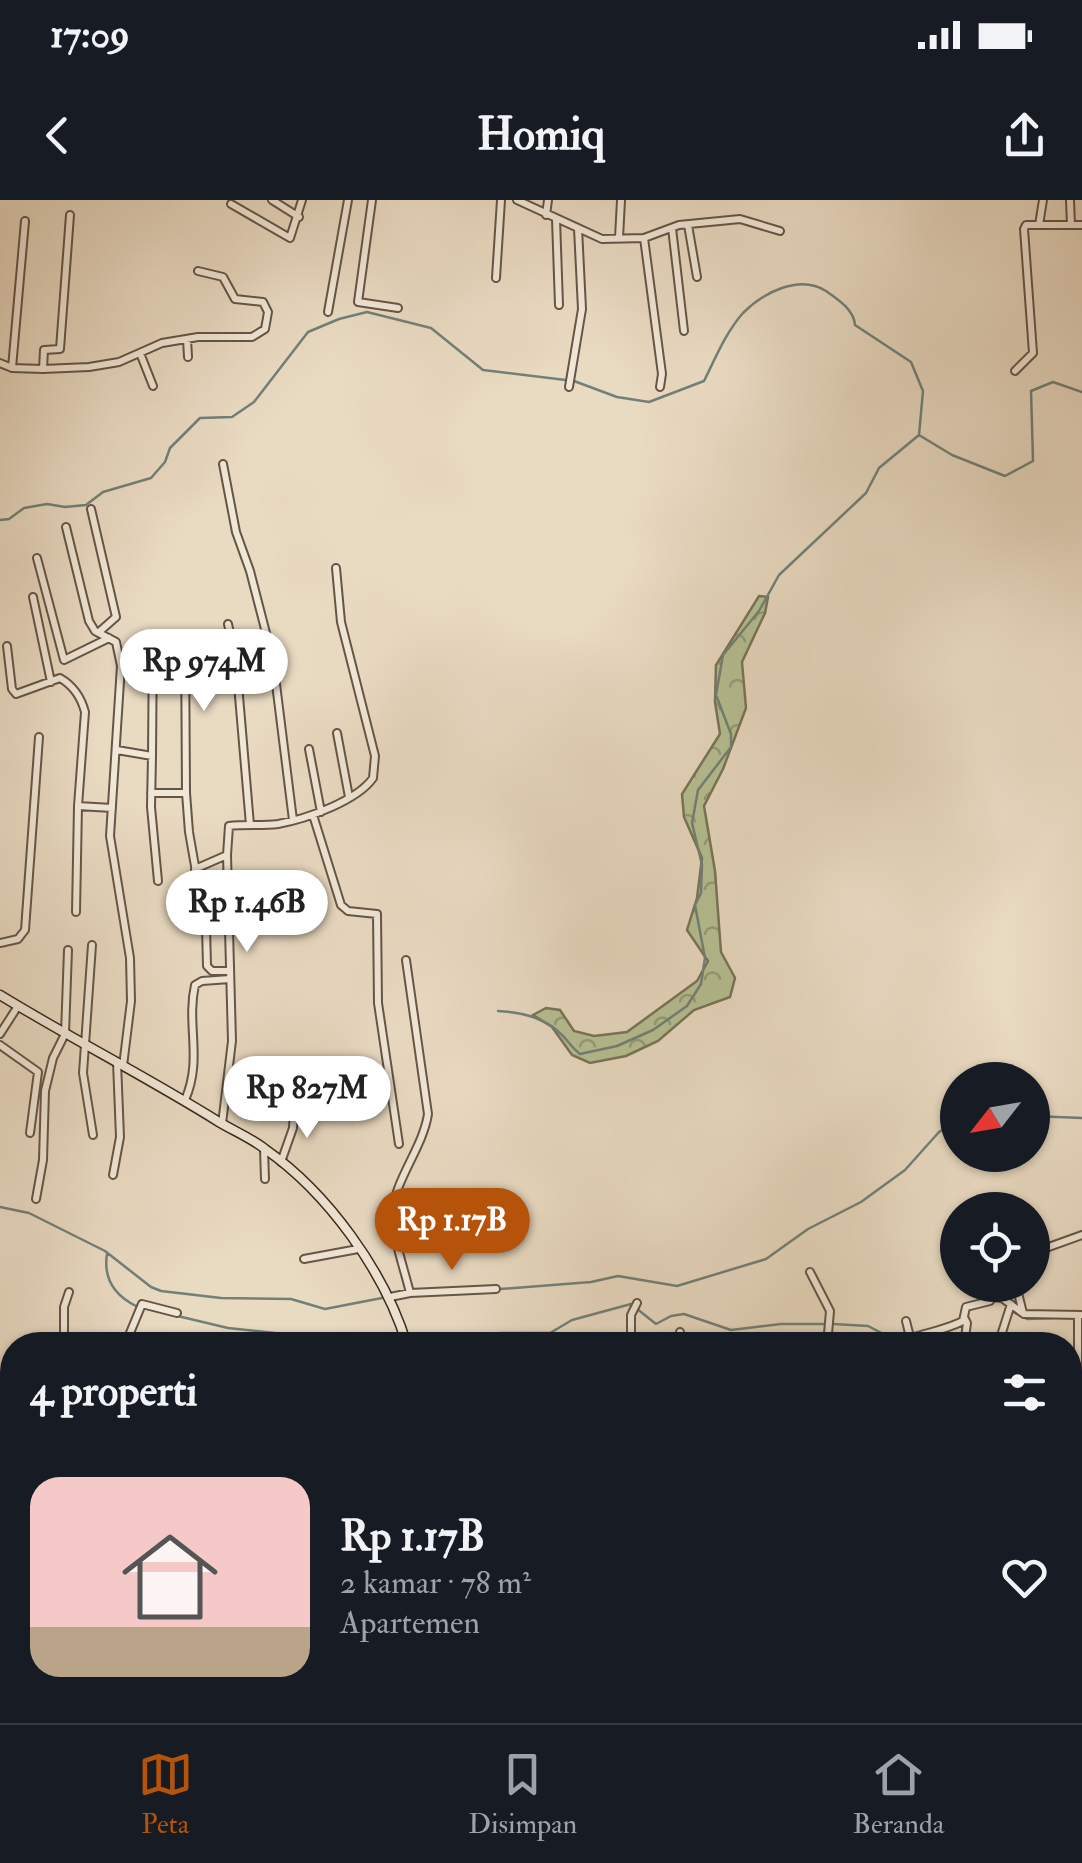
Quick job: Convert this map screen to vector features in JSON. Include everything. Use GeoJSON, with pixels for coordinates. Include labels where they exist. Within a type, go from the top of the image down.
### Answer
{"type":"FeatureCollection","features":[{"type":"Feature","properties":{"kind":"street"},"geometry":{"type":"LineString","coordinates":[[272,200],[299,217]]}},
{"type":"Feature","properties":{"kind":"street"},"geometry":{"type":"LineString","coordinates":[[231,204],[290,238],[302,200]]}},
{"type":"Feature","properties":{"kind":"street"},"geometry":{"type":"LineString","coordinates":[[328,312],[348,200]]}},
{"type":"Feature","properties":{"kind":"street"},"geometry":{"type":"LineString","coordinates":[[372,200],[358,302],[398,308]]}},
{"type":"Feature","properties":{"kind":"street"},"geometry":{"type":"LineString","coordinates":[[496,278],[502,200]]}},
{"type":"Feature","properties":{"kind":"street"},"geometry":{"type":"LineString","coordinates":[[517,200],[602,239],[644,238],[688,224],[740,219],[780,231]]}},
{"type":"Feature","properties":{"kind":"street"},"geometry":{"type":"LineString","coordinates":[[546,215],[548,200]]}},
{"type":"Feature","properties":{"kind":"street"},"geometry":{"type":"LineString","coordinates":[[619,238],[621,200]]}},
{"type":"Feature","properties":{"kind":"street"},"geometry":{"type":"LineString","coordinates":[[1039,225],[1042,200]]}},
{"type":"Feature","properties":{"kind":"street"},"geometry":{"type":"LineString","coordinates":[[1070,200],[1070,225]]}},
{"type":"Feature","properties":{"kind":"street"},"geometry":{"type":"LineString","coordinates":[[42,369],[44,350],[60,349],[70,216]]}},
{"type":"Feature","properties":{"kind":"street"},"geometry":{"type":"LineString","coordinates":[[556,219],[559,305]]}},
{"type":"Feature","properties":{"kind":"street"},"geometry":{"type":"LineString","coordinates":[[12,368],[24,221]]}},
{"type":"Feature","properties":{"kind":"street"},"geometry":{"type":"LineString","coordinates":[[688,224],[697,277]]}},
{"type":"Feature","properties":{"kind":"street"},"geometry":{"type":"LineString","coordinates":[[1015,372],[1033,353],[1024,229],[1026,225],[1082,225]]}},
{"type":"Feature","properties":{"kind":"street"},"geometry":{"type":"LineString","coordinates":[[568,386],[582,309],[578,228]]}},
{"type":"Feature","properties":{"kind":"street"},"geometry":{"type":"LineString","coordinates":[[672,228],[684,331]]}},
{"type":"Feature","properties":{"kind":"street"},"geometry":{"type":"LineString","coordinates":[[644,238],[662,374],[660,387]]}},
{"type":"Feature","properties":{"kind":"street"},"geometry":{"type":"LineString","coordinates":[[0,364],[42,369],[119,362],[162,342],[256,337],[266,329],[268,312],[263,302],[235,299],[222,277],[198,271]]}},
{"type":"Feature","properties":{"kind":"street"},"geometry":{"type":"LineString","coordinates":[[188,339],[188,357]]}},
{"type":"Feature","properties":{"kind":"street"},"geometry":{"type":"LineString","coordinates":[[140,353],[153,386]]}},
{"type":"Feature","properties":{"kind":"street"},"geometry":{"type":"LineString","coordinates":[[223,464],[236,532],[255,586],[272,660],[294,820]]}},
{"type":"Feature","properties":{"kind":"street"},"geometry":{"type":"LineString","coordinates":[[91,509],[116,617],[98,633]]}},
{"type":"Feature","properties":{"kind":"street"},"geometry":{"type":"LineString","coordinates":[[66,527],[89,621],[98,633],[110,637],[118,646],[121,666],[110,836],[130,958],[131,1002],[120,1064],[120,1137],[113,1175]]}},
{"type":"Feature","properties":{"kind":"street"},"geometry":{"type":"LineString","coordinates":[[37,558],[64,660],[110,637]]}},
{"type":"Feature","properties":{"kind":"street"},"geometry":{"type":"LineString","coordinates":[[222,1124],[232,1041],[227,829],[317,813],[370,784],[376,768],[337,604],[336,568]]}},
{"type":"Feature","properties":{"kind":"street"},"geometry":{"type":"LineString","coordinates":[[33,597],[51,682]]}},
{"type":"Feature","properties":{"kind":"street"},"geometry":{"type":"LineString","coordinates":[[228,624],[236,661],[250,824]]}},
{"type":"Feature","properties":{"kind":"street"},"geometry":{"type":"LineString","coordinates":[[153,634],[151,793],[158,881]]}},
{"type":"Feature","properties":{"kind":"street"},"geometry":{"type":"LineString","coordinates":[[185,635],[186,793],[199,889]]}},
{"type":"Feature","properties":{"kind":"street"},"geometry":{"type":"LineString","coordinates":[[7,646],[12,689],[16,694],[60,678],[73,687],[85,712],[76,912]]}},
{"type":"Feature","properties":{"kind":"street"},"geometry":{"type":"LineString","coordinates":[[338,733],[349,797]]}},
{"type":"Feature","properties":{"kind":"street"},"geometry":{"type":"LineString","coordinates":[[0,942],[18,939],[24,930],[39,737]]}},
{"type":"Feature","properties":{"kind":"street"},"geometry":{"type":"LineString","coordinates":[[309,749],[317,813],[341,905],[348,911],[378,914],[378,1003],[399,1144]]}},
{"type":"Feature","properties":{"kind":"street"},"geometry":{"type":"LineString","coordinates":[[117,750],[152,756]]}},
{"type":"Feature","properties":{"kind":"street"},"geometry":{"type":"LineString","coordinates":[[151,793],[186,793]]}},
{"type":"Feature","properties":{"kind":"street"},"geometry":{"type":"LineString","coordinates":[[78,806],[112,808]]}},
{"type":"Feature","properties":{"kind":"street"},"geometry":{"type":"LineString","coordinates":[[194,869],[227,854]]}},
{"type":"Feature","properties":{"kind":"street"},"geometry":{"type":"LineString","coordinates":[[206,928],[207,966],[212,972],[230,975]]}},
{"type":"Feature","properties":{"kind":"street"},"geometry":{"type":"LineString","coordinates":[[92,945],[84,1073],[93,1135]]}},
{"type":"Feature","properties":{"kind":"street"},"geometry":{"type":"LineString","coordinates":[[36,1199],[43,1160],[44,1091],[65,1034],[68,950]]}},
{"type":"Feature","properties":{"kind":"street"},"geometry":{"type":"LineString","coordinates":[[406,960],[428,1114],[425,1133],[393,1214],[410,1293]]}},
{"type":"Feature","properties":{"kind":"street"},"geometry":{"type":"LineString","coordinates":[[186,1100],[196,1070],[192,1010],[195,984],[230,975]]}},
{"type":"Feature","properties":{"kind":"street"},"geometry":{"type":"LineString","coordinates":[[0,994],[186,1100],[281,1162],[341,1224],[391,1293],[403,1332]]}},
{"type":"Feature","properties":{"kind":"street"},"geometry":{"type":"LineString","coordinates":[[0,1034],[18,1006]]}},
{"type":"Feature","properties":{"kind":"street"},"geometry":{"type":"LineString","coordinates":[[0,1045],[38,1072],[30,1133]]}},
{"type":"Feature","properties":{"kind":"street"},"geometry":{"type":"LineString","coordinates":[[281,1162],[293,1128],[294,1112]]}},
{"type":"Feature","properties":{"kind":"street"},"geometry":{"type":"LineString","coordinates":[[264,1148],[266,1179]]}},
{"type":"Feature","properties":{"kind":"street"},"geometry":{"type":"LineString","coordinates":[[1050,1247],[1082,1235]]}},
{"type":"Feature","properties":{"kind":"street"},"geometry":{"type":"LineString","coordinates":[[304,1259],[358,1249]]}},
{"type":"Feature","properties":{"kind":"street"},"geometry":{"type":"LineString","coordinates":[[810,1272],[830,1311],[829,1332]]}},
{"type":"Feature","properties":{"kind":"street"},"geometry":{"type":"LineString","coordinates":[[391,1293],[496,1289]]}},
{"type":"Feature","properties":{"kind":"street"},"geometry":{"type":"LineString","coordinates":[[64,1332],[64,1307],[69,1292]]}},
{"type":"Feature","properties":{"kind":"street"},"geometry":{"type":"LineString","coordinates":[[938,1332],[964,1317],[968,1306],[990,1301],[993,1296],[1024,1314],[1080,1314]]}},
{"type":"Feature","properties":{"kind":"street"},"geometry":{"type":"LineString","coordinates":[[1021,1302],[1024,1314]]}},
{"type":"Feature","properties":{"kind":"street"},"geometry":{"type":"LineString","coordinates":[[631,1332],[630,1315],[637,1303]]}},
{"type":"Feature","properties":{"kind":"street"},"geometry":{"type":"LineString","coordinates":[[1002,1332],[1011,1304]]}},
{"type":"Feature","properties":{"kind":"street"},"geometry":{"type":"LineString","coordinates":[[130,1332],[140,1308],[177,1313]]}},
{"type":"Feature","properties":{"kind":"street"},"geometry":{"type":"LineString","coordinates":[[964,1317],[966,1332]]}},
{"type":"Feature","properties":{"kind":"street"},"geometry":{"type":"LineString","coordinates":[[906,1321],[909,1332]]}},
{"type":"Feature","properties":{"kind":"green space"},"geometry":{"type":"Polygon","coordinates":[[[759,596],[768,597],[765,613],[742,662],[746,708],[704,806],[715,871],[721,952],[735,978],[730,997],[694,1010],[658,1041],[626,1056],[590,1063],[572,1055],[552,1027],[533,1015],[546,1008],[560,1010],[574,1031],[594,1036],[627,1032],[697,981],[708,961],[687,930],[697,898],[702,858],[684,817],[682,794],[720,734],[715,702],[716,665],[759,596]]]}},
{"type":"Feature","properties":{"kind":"waterway"},"geometry":{"type":"LineString","coordinates":[[0,520],[9,519],[24,508],[86,505],[103,492],[151,478],[165,462],[170,448],[200,418],[232,417],[254,402],[308,332],[367,312],[431,328],[483,370],[574,381],[617,397],[649,402],[704,381],[731,329],[761,298],[794,285],[816,286],[845,306],[855,325],[911,362],[923,391],[919,435],[952,455],[1005,476],[1033,461],[1031,391],[1053,382],[1082,392]]}},
{"type":"Feature","properties":{"kind":"waterway"},"geometry":{"type":"LineString","coordinates":[[498,1011],[541,1020],[580,1054],[617,1046],[653,1030],[687,1006],[701,984],[705,958],[695,905],[701,893],[702,865],[692,823],[698,790],[731,747],[731,734],[716,695],[723,655],[759,611],[779,575],[866,493],[879,468],[919,435]]}},
{"type":"Feature","properties":{"kind":"waterway"},"geometry":{"type":"LineString","coordinates":[[1050,1117],[1082,1118]]}},
{"type":"Feature","properties":{"kind":"waterway"},"geometry":{"type":"LineString","coordinates":[[500,1289],[591,1282],[618,1276],[677,1286],[766,1259],[808,1229],[861,1202],[905,1170],[940,1131]]}},
{"type":"Feature","properties":{"kind":"waterway"},"geometry":{"type":"LineString","coordinates":[[0,1207],[29,1213],[105,1251],[161,1291],[221,1298],[291,1299],[325,1309],[387,1297]]}},
{"type":"Feature","properties":{"kind":"waterway"},"geometry":{"type":"LineString","coordinates":[[107,1254],[112,1285],[136,1306]]}},
{"type":"Feature","properties":{"kind":"waterway"},"geometry":{"type":"LineString","coordinates":[[966,1304],[974,1302]]}},
{"type":"Feature","properties":{"kind":"waterway"},"geometry":{"type":"LineString","coordinates":[[552,1332],[572,1320],[631,1304],[656,1324],[684,1314],[731,1330],[827,1324]]}},
{"type":"Feature","properties":{"kind":"waterway"},"geometry":{"type":"LineString","coordinates":[[144,1308],[228,1328],[265,1332]]}},
{"type":"Feature","properties":{"kind":"waterway"},"geometry":{"type":"LineString","coordinates":[[1013,1312],[1027,1319],[1053,1318]]}},
{"type":"Feature","properties":{"kind":"waterway"},"geometry":{"type":"LineString","coordinates":[[833,1324],[868,1326],[880,1332]]}}]}
